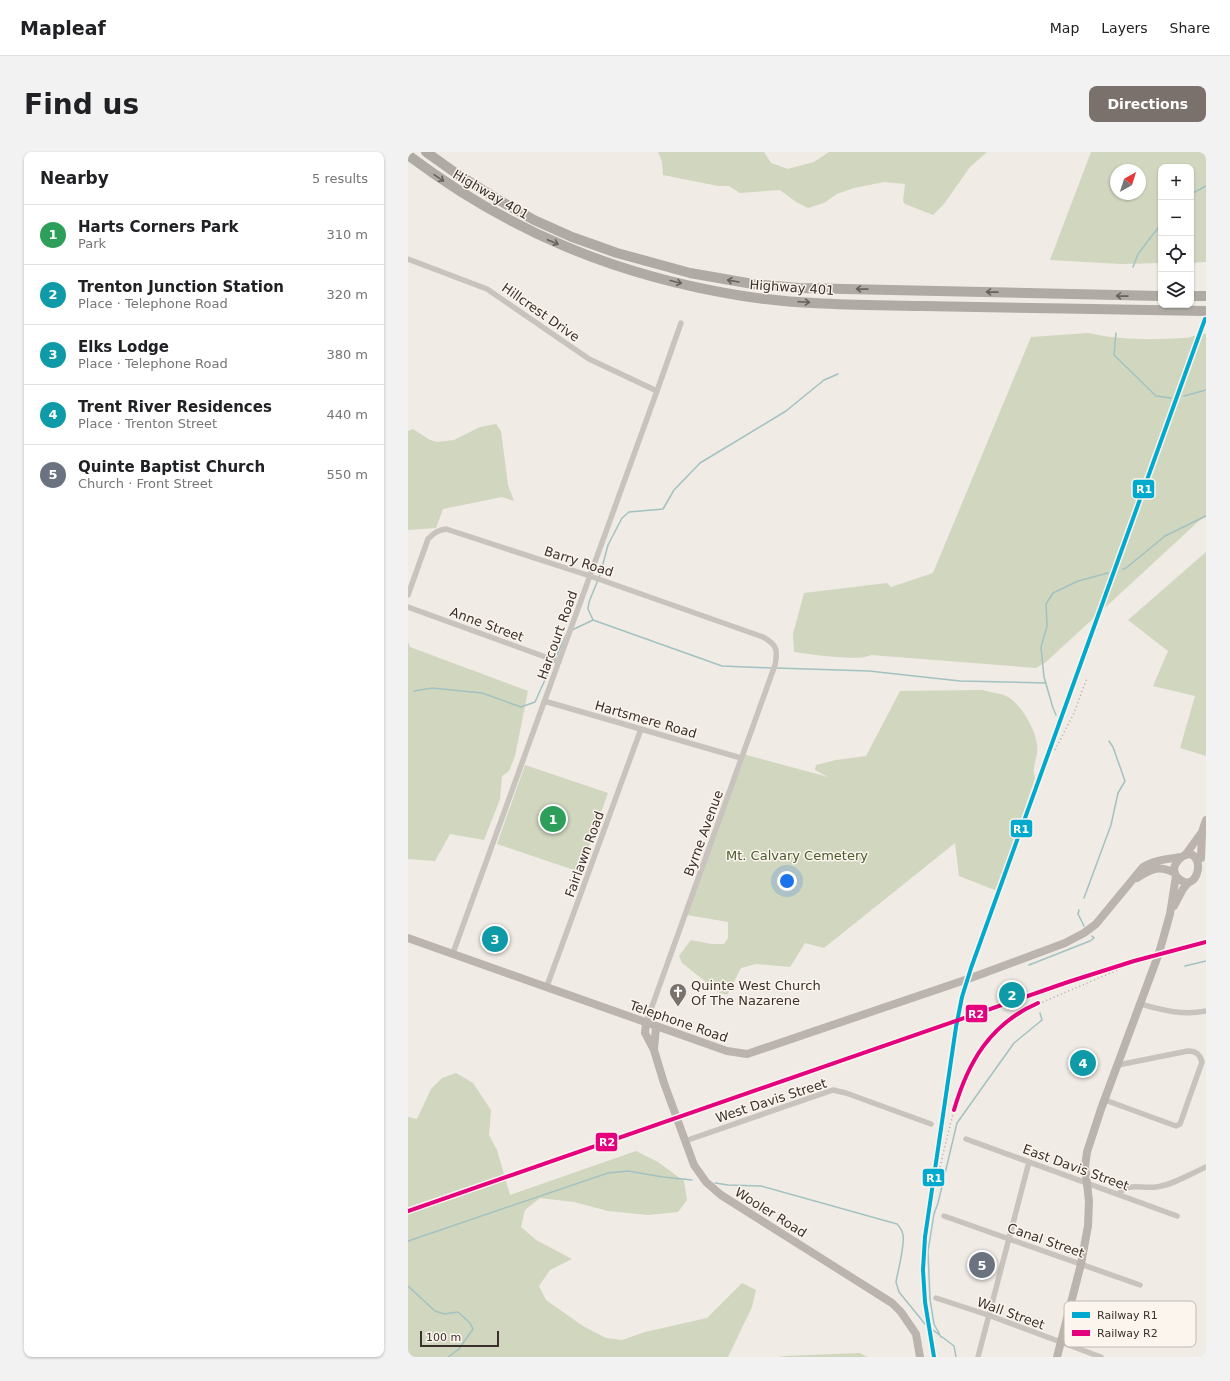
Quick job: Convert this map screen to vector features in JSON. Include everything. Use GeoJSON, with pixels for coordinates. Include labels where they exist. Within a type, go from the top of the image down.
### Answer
{"type":"FeatureCollection","features":[{"type":"Feature","properties":{"kind":"highway","name":"Highway 401"},"geometry":{"type":"LineString","coordinates":[[426,152],[457,174],[497,199],[540,223],[572,237],[617,253],[690,273],[753,284],[799,288],[1158,296]]}},
{"type":"Feature","properties":{"kind":"highway","name":"Highway 401"},"geometry":{"type":"LineString","coordinates":[[408,155],[463,194],[535,234],[605,262],[642,274],[700,288],[752,297],[867,305],[1206,311]]}},
{"type":"Feature","properties":{"kind":"street","name":"Hillcrest Drive"},"geometry":{"type":"LineString","coordinates":[[408,259],[487,289],[589,359],[657,391]]}},
{"type":"Feature","properties":{"kind":"street","name":"Harcourt Road"},"geometry":{"type":"LineString","coordinates":[[453,953],[681,323]]}},
{"type":"Feature","properties":{"kind":"street","name":"Barry Road"},"geometry":{"type":"LineString","coordinates":[[408,595],[428,539],[434,533],[446,529],[590,576],[763,637],[772,643],[776,649]]}},
{"type":"Feature","properties":{"kind":"street","name":"Anne Street"},"geometry":{"type":"LineString","coordinates":[[408,607],[559,662]]}},
{"type":"Feature","properties":{"kind":"street","name":"Byrne Avenue"},"geometry":{"type":"LineString","coordinates":[[646,1023],[775,665],[777,655],[776,649]]}},
{"type":"Feature","properties":{"kind":"street","name":"Hartsmere Road"},"geometry":{"type":"LineString","coordinates":[[544,701],[742,758]]}},
{"type":"Feature","properties":{"kind":"street","name":"Fairlawn Road"},"geometry":{"type":"LineString","coordinates":[[547,986],[642,729]]}},
{"type":"Feature","properties":{"kind":"street"},"geometry":{"type":"LineString","coordinates":[[1072,1301],[1081,1264],[1088,1226],[1089,1201],[1085,1167],[1087,1152],[1159,953],[1170,914],[1176,883],[1175,865],[1184,856],[1202,832],[1206,820]]}},
{"type":"Feature","properties":{"kind":"street"},"geometry":{"type":"LineString","coordinates":[[1175,874],[1182,881],[1188,883],[1194,882],[1203,876],[1205,869],[1202,832]]}},
{"type":"Feature","properties":{"kind":"street"},"geometry":{"type":"LineString","coordinates":[[1184,856],[1194,854],[1204,861]]}},
{"type":"Feature","properties":{"kind":"street","name":"Telephone Road"},"geometry":{"type":"LineString","coordinates":[[408,938],[547,986],[727,1052],[747,1054],[968,979],[1065,943],[1084,933],[1096,924],[1140,871],[1147,865],[1184,856]]}},
{"type":"Feature","properties":{"kind":"street","name":"Telephone Road"},"geometry":{"type":"LineString","coordinates":[[1129,884],[1155,868],[1162,868],[1175,874]]}},
{"type":"Feature","properties":{"kind":"street"},"geometry":{"type":"LineString","coordinates":[[1170,914],[1183,889],[1188,883]]}},
{"type":"Feature","properties":{"kind":"street"},"geometry":{"type":"LineString","coordinates":[[1140,1004],[1184,1014],[1206,1011]]}},
{"type":"Feature","properties":{"kind":"street","name":"Wooler Road"},"geometry":{"type":"LineString","coordinates":[[646,1023],[644,1028],[645,1033],[654,1050],[664,1083],[697,1170],[721,1195],[898,1308],[916,1334],[920,1357]]}},
{"type":"Feature","properties":{"kind":"street","name":"Wooler Road"},"geometry":{"type":"LineString","coordinates":[[654,1050],[656,1027]]}},
{"type":"Feature","properties":{"kind":"street"},"geometry":{"type":"LineString","coordinates":[[1105,1100],[1176,1126],[1180,1124],[1202,1062],[1199,1055],[1194,1051],[1188,1051],[1118,1065]]}},
{"type":"Feature","properties":{"kind":"street","name":"West Davis Street"},"geometry":{"type":"LineString","coordinates":[[685,1141],[833,1090],[846,1093],[931,1124]]}},
{"type":"Feature","properties":{"kind":"street","name":"East Davis Street"},"geometry":{"type":"LineString","coordinates":[[966,1139],[1177,1216]]}},
{"type":"Feature","properties":{"kind":"street"},"geometry":{"type":"LineString","coordinates":[[978,1357],[1029,1162]]}},
{"type":"Feature","properties":{"kind":"street"},"geometry":{"type":"LineString","coordinates":[[1118,1194],[1123,1188],[1128,1187],[1146,1188],[1163,1185],[1206,1167]]}},
{"type":"Feature","properties":{"kind":"street","name":"Canal Street"},"geometry":{"type":"LineString","coordinates":[[944,1216],[1140,1285]]}},
{"type":"Feature","properties":{"kind":"street","name":"Wall Street"},"geometry":{"type":"LineString","coordinates":[[936,1298],[988,1315],[1064,1343]]}},
{"type":"Feature","properties":{"kind":"street"},"geometry":{"type":"LineString","coordinates":[[1057,1357],[1064,1330]]}},
{"type":"Feature","properties":{"kind":"street","name":"Wall Street"},"geometry":{"type":"LineString","coordinates":[[1074,1347],[1101,1357]]}},
{"type":"Feature","properties":{"kind":"green space"},"geometry":{"type":"Polygon","coordinates":[[[658,152],[764,152],[771,163],[788,169],[814,162],[829,152],[987,152],[970,167],[944,204],[933,215],[905,204],[903,201],[905,184],[884,182],[854,188],[837,194],[824,203],[808,208],[796,202],[780,190],[740,193],[729,186],[718,186],[663,175],[662,162],[658,152]]]}},
{"type":"Feature","properties":{"kind":"green space"},"geometry":{"type":"Polygon","coordinates":[[[1091,152],[1206,152],[1206,262],[1194,263],[1194,164],[1158,164],[1158,263],[1121,264],[1050,260],[1091,152]]]}},
{"type":"Feature","properties":{"kind":"green space"},"geometry":{"type":"Polygon","coordinates":[[[1088,333],[1112,337],[1148,339],[1188,338],[1200,334],[1206,334],[1206,517],[1200,520],[1046,662],[1036,668],[871,655],[865,657],[846,658],[794,652],[793,634],[804,593],[887,583],[891,587],[933,573],[1031,337],[1088,333]]]}},
{"type":"Feature","properties":{"kind":"green space"},"geometry":{"type":"Polygon","coordinates":[[[496,424],[501,431],[508,485],[514,501],[502,497],[443,509],[436,528],[408,530],[408,431],[413,429],[430,440],[438,442],[454,440],[480,427],[496,424]]]}},
{"type":"Feature","properties":{"kind":"green space"},"geometry":{"type":"Polygon","coordinates":[[[1206,552],[1206,756],[1180,748],[1195,696],[1153,686],[1168,651],[1128,620],[1206,552]]]}},
{"type":"Feature","properties":{"kind":"green space"},"geometry":{"type":"Polygon","coordinates":[[[408,642],[410,647],[528,691],[515,756],[509,771],[502,776],[500,799],[484,840],[450,834],[435,861],[408,859],[408,642]]]}},
{"type":"Feature","properties":{"kind":"green space","name":"Mt. Calvary Cemetery"},"geometry":{"type":"Polygon","coordinates":[[[982,690],[1006,696],[1017,704],[1034,732],[1037,745],[1034,769],[1035,778],[997,891],[959,876],[955,843],[824,948],[805,943],[790,967],[756,964],[741,968],[727,995],[720,993],[682,963],[679,956],[691,940],[711,944],[724,944],[728,938],[728,922],[687,915],[743,754],[828,777],[815,770],[816,765],[836,760],[866,756],[900,691],[982,690]]]}},
{"type":"Feature","properties":{"kind":"green space"},"geometry":{"type":"Polygon","coordinates":[[[525,765],[608,793],[580,872],[497,844],[525,765]]]}},
{"type":"Feature","properties":{"kind":"green space"},"geometry":{"type":"Polygon","coordinates":[[[456,1073],[473,1083],[491,1110],[489,1135],[497,1150],[510,1195],[636,1151],[658,1162],[684,1181],[687,1200],[678,1212],[648,1215],[608,1211],[574,1202],[540,1198],[525,1210],[521,1227],[536,1240],[572,1259],[550,1270],[539,1286],[546,1300],[583,1326],[606,1338],[622,1340],[645,1332],[707,1318],[742,1283],[756,1290],[752,1307],[728,1357],[408,1357],[408,1117],[417,1119],[431,1089],[442,1078],[456,1073]]]}},
{"type":"Feature","properties":{"kind":"green space"},"geometry":{"type":"Polygon","coordinates":[[[860,1353],[867,1357],[779,1357],[785,1356],[860,1353]]]}},
{"type":"Feature","properties":{"kind":"waterway"},"geometry":{"type":"LineString","coordinates":[[1194,192],[1206,186]]}},
{"type":"Feature","properties":{"kind":"waterway"},"geometry":{"type":"LineString","coordinates":[[1133,267],[1138,254],[1158,228]]}},
{"type":"Feature","properties":{"kind":"waterway"},"geometry":{"type":"LineString","coordinates":[[1116,333],[1114,355],[1156,396],[1171,398]]}},
{"type":"Feature","properties":{"kind":"waterway"},"geometry":{"type":"LineString","coordinates":[[772,668],[722,666],[593,620],[588,609],[589,602],[600,575],[608,545],[622,518],[629,512],[663,509],[674,490],[700,463],[786,411],[824,380],[838,374]]}},
{"type":"Feature","properties":{"kind":"waterway"},"geometry":{"type":"LineString","coordinates":[[1184,396],[1206,390]]}},
{"type":"Feature","properties":{"kind":"waterway"},"geometry":{"type":"LineString","coordinates":[[1123,569],[1165,536],[1206,516]]}},
{"type":"Feature","properties":{"kind":"waterway"},"geometry":{"type":"LineString","coordinates":[[1056,715],[1044,677],[1041,647],[1047,626],[1046,604],[1053,593],[1078,581],[1108,573]]}},
{"type":"Feature","properties":{"kind":"waterway"},"geometry":{"type":"LineString","coordinates":[[572,630],[593,620]]}},
{"type":"Feature","properties":{"kind":"waterway"},"geometry":{"type":"LineString","coordinates":[[555,659],[566,635]]}},
{"type":"Feature","properties":{"kind":"waterway"},"geometry":{"type":"LineString","coordinates":[[414,691],[432,688],[482,693],[521,707],[535,702],[553,662]]}},
{"type":"Feature","properties":{"kind":"waterway"},"geometry":{"type":"LineString","coordinates":[[776,668],[869,671],[960,681],[1046,683]]}},
{"type":"Feature","properties":{"kind":"waterway"},"geometry":{"type":"LineString","coordinates":[[1084,898],[1111,825],[1118,793],[1125,781],[1113,747],[1109,741]]}},
{"type":"Feature","properties":{"kind":"waterway"},"geometry":{"type":"LineString","coordinates":[[1079,910],[1078,914],[1084,926]]}},
{"type":"Feature","properties":{"kind":"waterway"},"geometry":{"type":"LineString","coordinates":[[1029,965],[1090,941],[1094,938],[1092,936]]}},
{"type":"Feature","properties":{"kind":"waterway"},"geometry":{"type":"LineString","coordinates":[[1185,966],[1206,961]]}},
{"type":"Feature","properties":{"kind":"waterway"},"geometry":{"type":"LineString","coordinates":[[941,1337],[934,1324],[930,1299],[928,1251],[934,1214],[957,1123],[1014,1043],[1042,1020],[1040,1013]]}},
{"type":"Feature","properties":{"kind":"waterway"},"geometry":{"type":"LineString","coordinates":[[408,1241],[608,1173],[628,1171],[692,1180]]}},
{"type":"Feature","properties":{"kind":"waterway"},"geometry":{"type":"LineString","coordinates":[[715,1183],[761,1186],[897,1224],[903,1235],[902,1252],[896,1282],[899,1292],[925,1324],[954,1346],[956,1357]]}},
{"type":"Feature","properties":{"kind":"waterway"},"geometry":{"type":"LineString","coordinates":[[408,1286],[435,1311],[444,1314],[458,1312],[470,1323],[473,1329],[459,1349],[448,1357]]}},
{"type":"Feature","properties":{"kind":"railway"},"geometry":{"type":"LineString","coordinates":[[934,1357],[925,1302],[923,1270],[925,1237],[956,1027],[962,997],[971,968],[1205,319]]}},
{"type":"Feature","properties":{"kind":"railway"},"geometry":{"type":"LineString","coordinates":[[1055,750],[1074,713],[1087,678]]}},
{"type":"Feature","properties":{"kind":"railway"},"geometry":{"type":"LineString","coordinates":[[940,1167],[958,1099],[975,1059],[988,1041],[1004,1024],[1024,1010],[1120,969]]}},
{"type":"Feature","properties":{"kind":"rail line","name":"R1"},"geometry":{"type":"LineString","coordinates":[[934,1357],[925,1302],[923,1270],[925,1237],[956,1027],[962,997],[971,968],[1205,319]]}},
{"type":"Feature","properties":{"kind":"rail line","name":"R2"},"geometry":{"type":"LineString","coordinates":[[408,1211],[1068,982],[1134,961],[1206,942]]}},
{"type":"Feature","properties":{"kind":"rail line","name":"R2"},"geometry":{"type":"LineString","coordinates":[[954,1110],[966,1076],[983,1046],[994,1033],[1007,1022],[1021,1012],[1038,1003]]}},
{"type":"Feature","properties":{"kind":"place","name":"Harts Corners Park"},"geometry":{"type":"Point","coordinates":[553,819]}},
{"type":"Feature","properties":{"kind":"place","name":"Elks Lodge"},"geometry":{"type":"Point","coordinates":[495,939]}},
{"type":"Feature","properties":{"kind":"place","name":"Trenton Junction Station"},"geometry":{"type":"Point","coordinates":[1012,995]}},
{"type":"Feature","properties":{"kind":"place","name":"Quinte West Church Of The Nazarene"},"geometry":{"type":"Point","coordinates":[678,1007]}},
{"type":"Feature","properties":{"kind":"place","name":"Trent River Residences"},"geometry":{"type":"Point","coordinates":[1083,1063]}},
{"type":"Feature","properties":{"kind":"place","name":"Quinte Baptist Church"},"geometry":{"type":"Point","coordinates":[982,1265]}}]}
